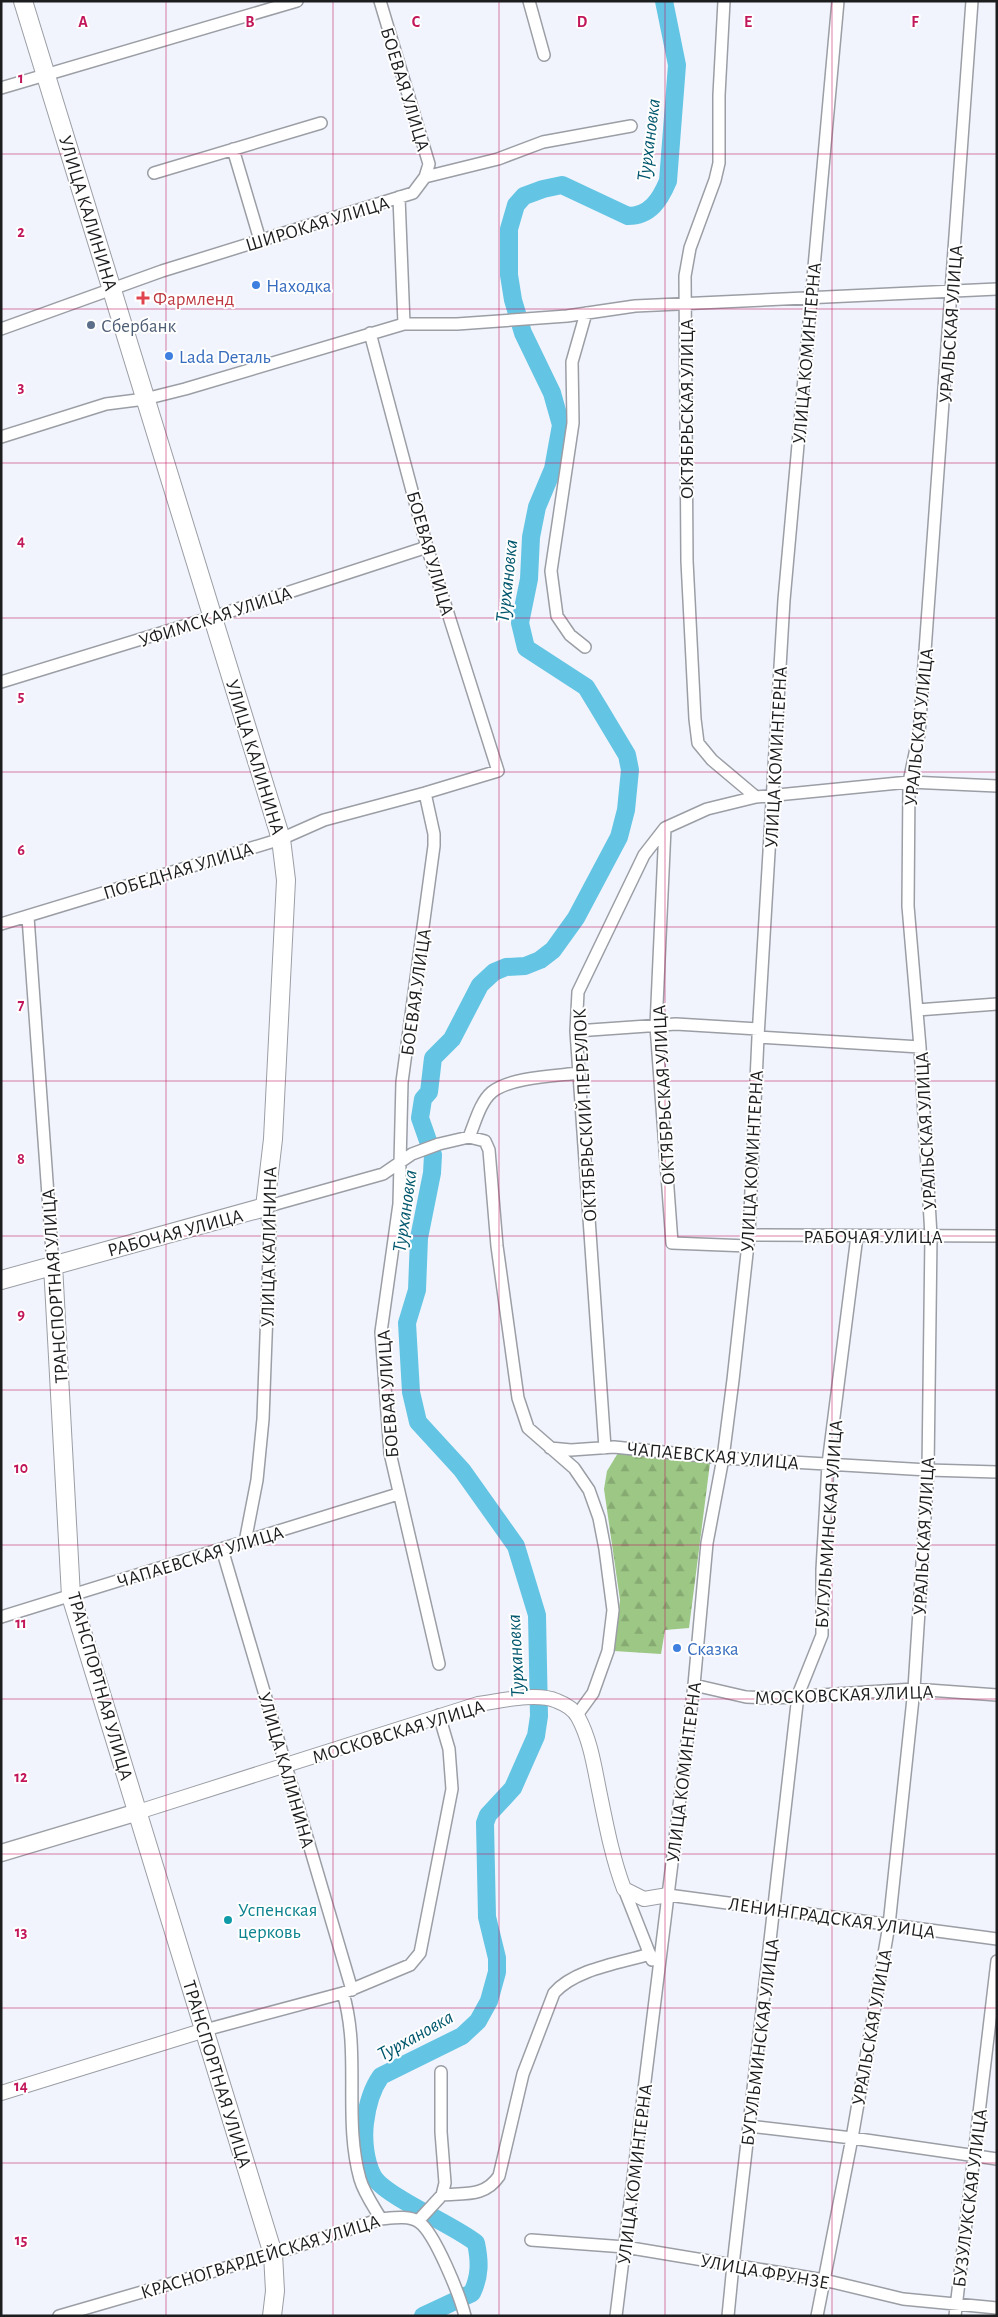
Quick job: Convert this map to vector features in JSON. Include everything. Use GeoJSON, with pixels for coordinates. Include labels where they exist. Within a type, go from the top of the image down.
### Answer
{"type":"FeatureCollection","features":[{"type":"Feature","properties":{"kind":"main road","name":"УЛИЦА КАЛИНИНА"},"geometry":{"type":"LineString","coordinates":[[23,1],[281,838],[286,880],[272,1139],[265,1207]]}},
{"type":"Feature","properties":{"kind":"main road","name":"РАБОЧАЯ УЛИЦА"},"geometry":{"type":"LineString","coordinates":[[1,1280],[265,1207]]}},
{"type":"Feature","properties":{"kind":"main road","name":"ТРАНСПОРТНАЯ УЛИЦА"},"geometry":{"type":"LineString","coordinates":[[53,1265],[71,1596],[273,2254],[276,2291],[272,2316]]}},
{"type":"Feature","properties":{"kind":"main road","name":"МОСКОВСКАЯ УЛИЦА"},"geometry":{"type":"LineString","coordinates":[[1,1853],[138,1812]]}},
{"type":"Feature","properties":{"kind":"street"},"geometry":{"type":"LineString","coordinates":[[1,88],[297,1]]}},
{"type":"Feature","properties":{"kind":"street","name":"БОЕВАЯ УЛИЦА"},"geometry":{"type":"LineString","coordinates":[[380,1],[429,164],[425,177]]}},
{"type":"Feature","properties":{"kind":"street"},"geometry":{"type":"LineString","coordinates":[[529,1],[544,55]]}},
{"type":"Feature","properties":{"kind":"street","name":"ОКТЯБРЬСКАЯ УЛИЦА"},"geometry":{"type":"LineString","coordinates":[[724,1],[719,95],[719,163],[715,180],[690,248],[685,276],[687,561],[698,744],[712,760],[756,797]]}},
{"type":"Feature","properties":{"kind":"street","name":"УЛИЦА КОМИНТЕРНА"},"geometry":{"type":"LineString","coordinates":[[616,2316],[694,1685],[707,1543],[723,1458],[748,1240],[758,1033],[784,600],[838,1]]}},
{"type":"Feature","properties":{"kind":"street","name":"УРАЛЬСКАЯ УЛИЦА"},"geometry":{"type":"LineString","coordinates":[[817,2316],[852,2138],[889,1925],[914,1689],[928,1470],[931,1236],[920,1047],[908,906],[909,782],[919,734],[972,1]]}},
{"type":"Feature","properties":{"kind":"street"},"geometry":{"type":"LineString","coordinates":[[154,173],[321,124]]}},
{"type":"Feature","properties":{"kind":"street"},"geometry":{"type":"LineString","coordinates":[[425,177],[498,159],[543,142],[631,126]]}},
{"type":"Feature","properties":{"kind":"street"},"geometry":{"type":"LineString","coordinates":[[234,149],[260,240]]}},
{"type":"Feature","properties":{"kind":"street","name":"ШИРОКАЯ УЛИЦА"},"geometry":{"type":"LineString","coordinates":[[1,329],[112,288],[413,193],[425,177]]}},
{"type":"Feature","properties":{"kind":"street"},"geometry":{"type":"LineString","coordinates":[[399,197],[404,324]]}},
{"type":"Feature","properties":{"kind":"street"},"geometry":{"type":"LineString","coordinates":[[1,438],[106,404],[145,399],[185,389],[404,324],[457,324],[567,316],[635,306],[997,289]]}},
{"type":"Feature","properties":{"kind":"street"},"geometry":{"type":"LineString","coordinates":[[585,647],[570,635],[557,616],[551,571],[573,423],[572,362],[586,313]]}},
{"type":"Feature","properties":{"kind":"street","name":"БОЕВАЯ УЛИЦА"},"geometry":{"type":"LineString","coordinates":[[370,333],[428,547],[498,771]]}},
{"type":"Feature","properties":{"kind":"street","name":"УФИМСКАЯ УЛИЦА"},"geometry":{"type":"LineString","coordinates":[[1,682],[214,617],[428,547]]}},
{"type":"Feature","properties":{"kind":"street","name":"ПОБЕДНАЯ УЛИЦА"},"geometry":{"type":"LineString","coordinates":[[1,924],[281,838],[324,820],[425,794],[498,771]]}},
{"type":"Feature","properties":{"kind":"street"},"geometry":{"type":"LineString","coordinates":[[773,796],[909,782],[997,786]]}},
{"type":"Feature","properties":{"kind":"street","name":"БОЕВАЯ УЛИЦА"},"geometry":{"type":"LineString","coordinates":[[425,794],[434,834],[434,846],[402,1082],[402,1161],[399,1204],[381,1332],[387,1427],[398,1494],[439,1664]]}},
{"type":"Feature","properties":{"kind":"street","name":"ОКТЯБРЬСКИЙ ПЕРЕУЛОК"},"geometry":{"type":"LineString","coordinates":[[605,1448],[578,1073],[576,1031],[578,992],[644,856],[665,828],[707,809],[756,797],[773,796]]}},
{"type":"Feature","properties":{"kind":"street","name":"ОКТЯБРЬСКАЯ УЛИЦА"},"geometry":{"type":"LineString","coordinates":[[665,828],[656,1026],[672,1243]]}},
{"type":"Feature","properties":{"kind":"street","name":"ТРАНСПОРТНАЯ УЛИЦА"},"geometry":{"type":"LineString","coordinates":[[28,917],[53,1265]]}},
{"type":"Feature","properties":{"kind":"street"},"geometry":{"type":"LineString","coordinates":[[917,1010],[997,1004]]}},
{"type":"Feature","properties":{"kind":"street"},"geometry":{"type":"LineString","coordinates":[[576,1031],[676,1024],[920,1047]]}},
{"type":"Feature","properties":{"kind":"street"},"geometry":{"type":"LineString","coordinates":[[578,1073],[524,1080],[504,1086],[491,1093],[481,1107],[469,1137],[485,1141],[489,1150],[497,1246],[518,1398],[528,1428],[574,1468],[589,1490],[599,1518],[613,1610],[608,1651],[593,1693],[577,1715],[592,1756],[613,1860],[658,1974]]}},
{"type":"Feature","properties":{"kind":"street","name":"РАБОЧАЯ УЛИЦА"},"geometry":{"type":"LineString","coordinates":[[265,1207],[383,1174],[412,1154],[440,1144],[469,1137]]}},
{"type":"Feature","properties":{"kind":"street","name":"УЛИЦА КАЛИНИНА"},"geometry":{"type":"LineString","coordinates":[[245,1542],[257,1480],[263,1419],[270,1229],[265,1207]]}},
{"type":"Feature","properties":{"kind":"street","name":"РАБОЧАЯ УЛИЦА"},"geometry":{"type":"LineString","coordinates":[[672,1243],[857,1236],[997,1236]]}},
{"type":"Feature","properties":{"kind":"street","name":"БУГУЛЬМИНСКАЯ УЛИЦА"},"geometry":{"type":"LineString","coordinates":[[728,2316],[798,1695],[822,1635],[822,1570],[828,1464],[857,1236]]}},
{"type":"Feature","properties":{"kind":"street","name":"ЧАПАЕВСКАЯ УЛИЦА"},"geometry":{"type":"LineString","coordinates":[[550,1448],[571,1450],[605,1448],[723,1458],[928,1470],[997,1472]]}},
{"type":"Feature","properties":{"kind":"street","name":"ЧАПАЕВСКАЯ УЛИЦА"},"geometry":{"type":"LineString","coordinates":[[1,1617],[398,1494]]}},
{"type":"Feature","properties":{"kind":"street","name":"УЛИЦА КАЛИНИНА"},"geometry":{"type":"LineString","coordinates":[[222,1549],[286,1765],[348,1991],[351,2019],[353,2139],[361,2181],[381,2220]]}},
{"type":"Feature","properties":{"kind":"street","name":"МОСКОВСКАЯ УЛИЦА"},"geometry":{"type":"LineString","coordinates":[[694,1685],[746,1697],[774,1698],[914,1689],[997,1695]]}},
{"type":"Feature","properties":{"kind":"street","name":"МОСКОВСКАЯ УЛИЦА"},"geometry":{"type":"LineString","coordinates":[[138,1812],[478,1704],[520,1698],[545,1698],[556,1700],[569,1707],[577,1715]]}},
{"type":"Feature","properties":{"kind":"street"},"geometry":{"type":"LineString","coordinates":[[1,2093],[205,2030],[348,1991],[410,1965],[420,1953],[452,1789],[449,1749],[439,1716]]}},
{"type":"Feature","properties":{"kind":"street"},"geometry":{"type":"LineString","coordinates":[[624,1889],[644,1899],[668,1895]]}},
{"type":"Feature","properties":{"kind":"street","name":"ЛЕНИНГРАДСКАЯ УЛИЦА"},"geometry":{"type":"LineString","coordinates":[[668,1895],[997,1939]]}},
{"type":"Feature","properties":{"kind":"street"},"geometry":{"type":"LineString","coordinates":[[442,2195],[482,2192],[492,2186],[499,2176],[523,2074],[554,1992],[564,1982],[576,1976],[650,1954]]}},
{"type":"Feature","properties":{"kind":"street","name":"БУЗУЛУКСКАЯ УЛИЦА"},"geometry":{"type":"LineString","coordinates":[[955,2316],[997,1960]]}},
{"type":"Feature","properties":{"kind":"street"},"geometry":{"type":"LineString","coordinates":[[441,2072],[440,2132],[445,2183],[442,2195],[418,2222],[428,2234],[441,2258],[459,2295],[465,2316]]}},
{"type":"Feature","properties":{"kind":"street"},"geometry":{"type":"LineString","coordinates":[[749,2126],[852,2138],[997,2159]]}},
{"type":"Feature","properties":{"kind":"street","name":"КРАСНОГВАРДЕЙСКАЯ УЛИЦА"},"geometry":{"type":"LineString","coordinates":[[59,2316],[273,2254],[381,2220],[397,2217],[418,2222]]}},
{"type":"Feature","properties":{"kind":"street","name":"УЛИЦА ФРУНЗЕ"},"geometry":{"type":"LineString","coordinates":[[532,2240],[624,2247],[824,2280],[903,2299],[997,2308]]}},
{"type":"Feature","properties":{"kind":"green space"},"geometry":{"type":"Polygon","coordinates":[[[618,1453],[710,1463],[689,1628],[665,1630],[661,1654],[614,1651],[620,1600],[604,1489],[607,1471],[618,1453]]]}},
{"type":"Feature","properties":{"kind":"waterway","name":"Турхановка"},"geometry":{"type":"LineString","coordinates":[[423,2316],[472,2293],[477,2281],[478,2269],[476,2243],[391,2192],[373,2176],[366,2157],[364,2129],[367,2110],[372,2093],[381,2076],[462,2036],[478,2021],[489,2001],[497,1972],[497,1958],[487,1917],[485,1823],[488,1815],[513,1788],[536,1736],[539,1716],[537,1615],[516,1546],[462,1470],[418,1422],[411,1392],[407,1323],[417,1290],[419,1238],[432,1173],[433,1155],[420,1118],[423,1099],[429,1092],[433,1058],[452,1039],[480,985],[494,972],[506,967],[525,966],[540,960],[553,950],[576,918],[619,837],[626,810],[630,770],[627,755],[586,687],[526,648],[520,623],[529,579],[531,537],[537,507],[553,469],[561,425],[552,393],[523,333],[513,300],[509,275],[509,229],[516,205],[524,196],[562,185],[628,216],[648,210],[658,200],[668,181],[677,65],[664,1]]}},
{"type":"Feature","properties":{"kind":"place","name":"Находка"},"geometry":{"type":"Point","coordinates":[256,285]}},
{"type":"Feature","properties":{"kind":"place","name":"Фармленд"},"geometry":{"type":"Point","coordinates":[143,298]}},
{"type":"Feature","properties":{"kind":"place","name":"Сбербанк"},"geometry":{"type":"Point","coordinates":[91,325]}},
{"type":"Feature","properties":{"kind":"place","name":"Lada Dеталь"},"geometry":{"type":"Point","coordinates":[169,356]}},
{"type":"Feature","properties":{"kind":"place","name":"Сказка"},"geometry":{"type":"Point","coordinates":[677,1648]}},
{"type":"Feature","properties":{"kind":"place","name":"Успенская церковь"},"geometry":{"type":"Point","coordinates":[228,1920]}}]}
